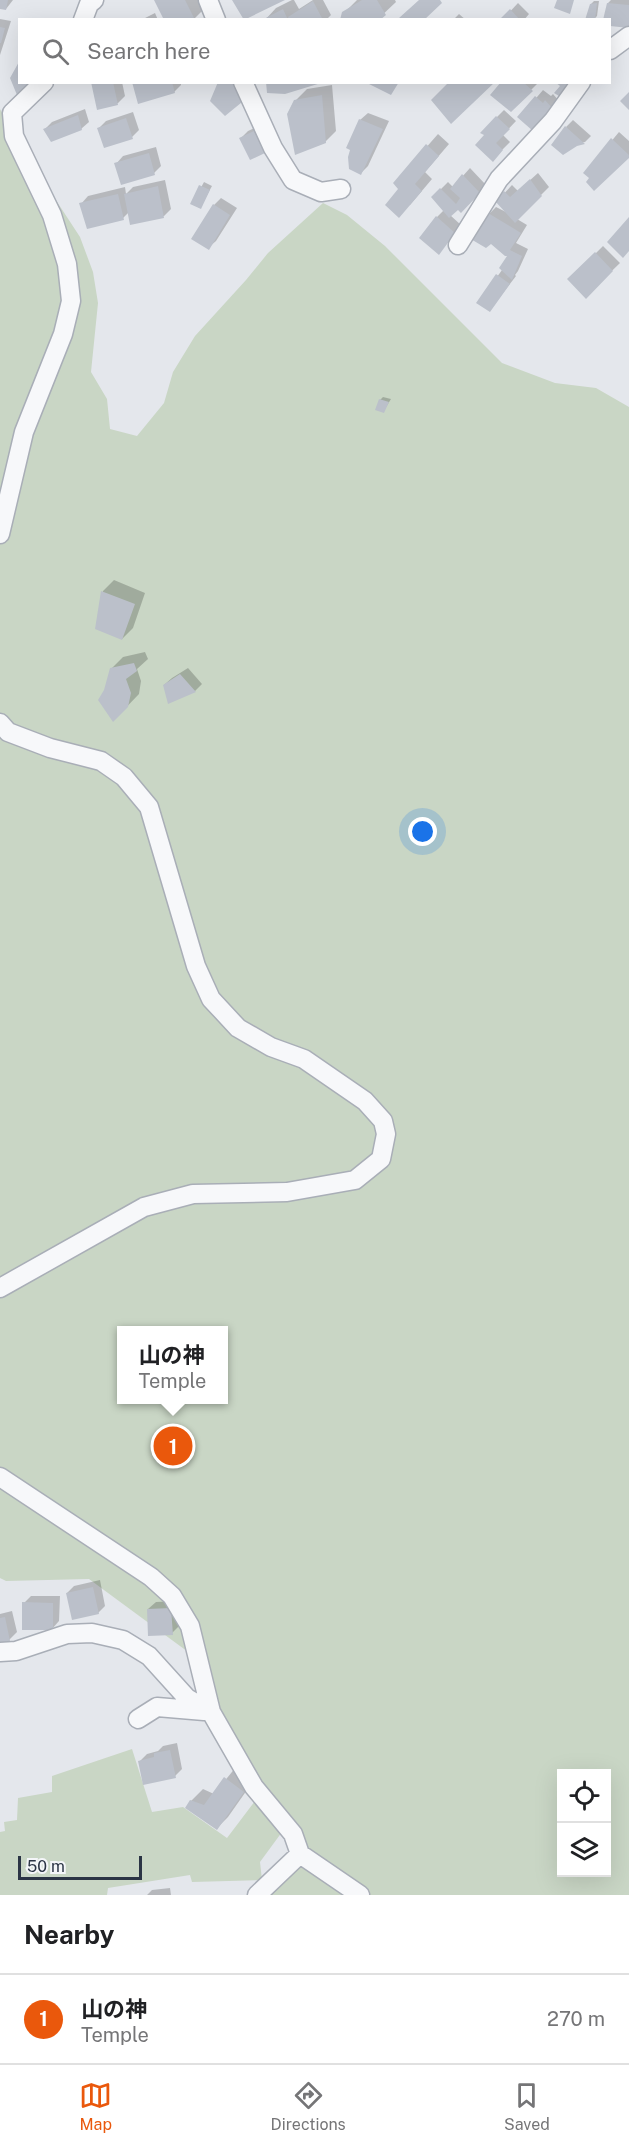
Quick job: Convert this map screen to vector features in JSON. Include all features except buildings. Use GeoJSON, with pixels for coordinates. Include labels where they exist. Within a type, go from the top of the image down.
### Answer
{"type":"FeatureCollection","features":[{"type":"Feature","properties":{"kind":"street"},"geometry":{"type":"LineString","coordinates":[[84,18],[89,4],[94,0]]}},
{"type":"Feature","properties":{"kind":"street"},"geometry":{"type":"LineString","coordinates":[[208,0],[215,18]]}},
{"type":"Feature","properties":{"kind":"street"},"geometry":{"type":"LineString","coordinates":[[611,49],[629,36]]}},
{"type":"Feature","properties":{"kind":"street"},"geometry":{"type":"LineString","coordinates":[[0,534],[24,432],[63,334],[71,302],[67,264],[52,215],[14,136],[12,113],[42,84]]}},
{"type":"Feature","properties":{"kind":"street"},"geometry":{"type":"LineString","coordinates":[[244,84],[273,148],[293,180],[321,192],[341,189]]}},
{"type":"Feature","properties":{"kind":"street"},"geometry":{"type":"LineString","coordinates":[[458,245],[499,179],[553,121],[580,84]]}},
{"type":"Feature","properties":{"kind":"street"},"geometry":{"type":"LineString","coordinates":[[0,723],[8,732],[50,748],[101,761],[124,777],[149,807],[196,966],[211,999],[238,1028],[271,1047],[304,1059],[365,1101],[383,1121],[386,1134],[381,1159],[355,1180],[286,1192],[193,1194],[144,1207],[0,1288]]}},
{"type":"Feature","properties":{"kind":"street"},"geometry":{"type":"LineString","coordinates":[[0,1477],[151,1577],[172,1596],[190,1626],[211,1712],[254,1787],[293,1834],[300,1854],[360,1895]]}},
{"type":"Feature","properties":{"kind":"street"},"geometry":{"type":"LineString","coordinates":[[0,1652],[16,1651],[67,1634],[92,1633],[123,1640],[149,1656],[187,1698],[211,1712]]}},
{"type":"Feature","properties":{"kind":"street"},"geometry":{"type":"LineString","coordinates":[[138,1719],[157,1707],[211,1712]]}},
{"type":"Feature","properties":{"kind":"street"},"geometry":{"type":"LineString","coordinates":[[257,1895],[300,1854]]}},
{"type":"Feature","properties":{"kind":"green space"},"geometry":{"type":"Polygon","coordinates":[[[0,109],[14,136],[80,237],[93,272],[98,303],[91,372],[107,399],[110,429],[137,436],[164,403],[173,372],[195,336],[268,253],[323,203],[347,215],[385,246],[502,363],[555,383],[596,388],[629,407],[629,1895],[257,1895],[300,1854],[234,1751],[199,1660],[89,1579],[6,1581],[0,1578],[0,109]]]}},
{"type":"Feature","properties":{"kind":"green space"},"geometry":{"type":"Polygon","coordinates":[[[132,1749],[152,1812],[183,1807],[227,1838],[255,1801],[282,1832],[260,1862],[262,1880],[192,1882],[190,1875],[108,1888],[107,1895],[0,1895],[0,1832],[5,1831],[4,1822],[17,1820],[18,1798],[52,1792],[52,1776],[132,1749]]]}},
{"type":"Feature","properties":{"kind":"place","name":"山の神"},"geometry":{"type":"Point","coordinates":[173,1446]}}]}
